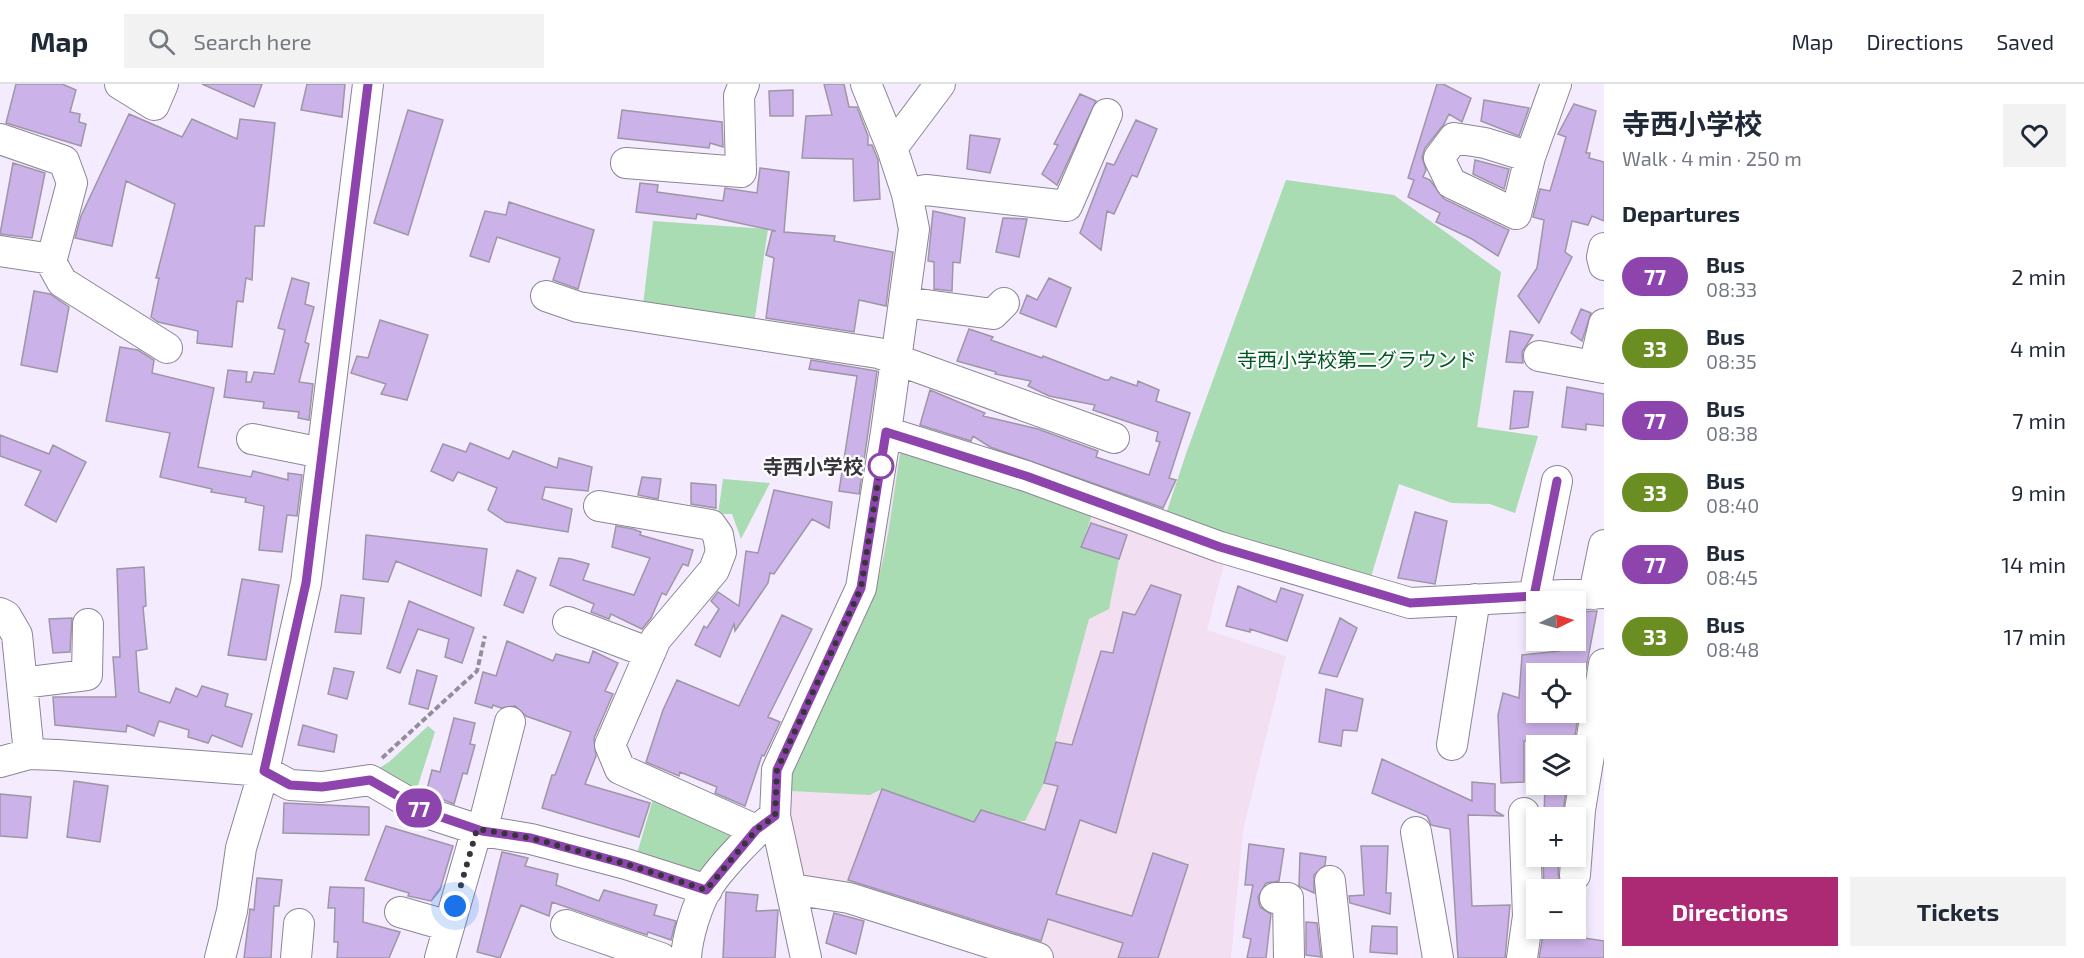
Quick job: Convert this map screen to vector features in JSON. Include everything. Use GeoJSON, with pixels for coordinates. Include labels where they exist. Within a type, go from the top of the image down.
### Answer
{"type":"FeatureCollection","features":[{"type":"Feature","properties":{"kind":"street"},"geometry":{"type":"LineString","coordinates":[[120,84],[154,105],[164,84]]}},
{"type":"Feature","properties":{"kind":"street"},"geometry":{"type":"LineString","coordinates":[[220,958],[232,911],[241,848],[264,771],[306,583],[368,84]]}},
{"type":"Feature","properties":{"kind":"street"},"geometry":{"type":"LineString","coordinates":[[626,163],[741,172],[739,96],[744,84]]}},
{"type":"Feature","properties":{"kind":"street"},"geometry":{"type":"LineString","coordinates":[[686,958],[687,942],[706,890],[765,823],[777,770],[861,588],[886,432],[914,229],[907,194],[892,148],[866,84]]}},
{"type":"Feature","properties":{"kind":"street"},"geometry":{"type":"LineString","coordinates":[[892,148],[940,84]]}},
{"type":"Feature","properties":{"kind":"street"},"geometry":{"type":"LineString","coordinates":[[1530,157],[1556,84]]}},
{"type":"Feature","properties":{"kind":"street"},"geometry":{"type":"LineString","coordinates":[[907,194],[926,190],[1067,206],[1107,114]]}},
{"type":"Feature","properties":{"kind":"street"},"geometry":{"type":"LineString","coordinates":[[0,139],[64,161],[72,183],[52,259],[62,282],[167,348]]}},
{"type":"Feature","properties":{"kind":"street"},"geometry":{"type":"LineString","coordinates":[[1604,248],[1602,257],[1604,265]]}},
{"type":"Feature","properties":{"kind":"street"},"geometry":{"type":"LineString","coordinates":[[0,251],[52,259]]}},
{"type":"Feature","properties":{"kind":"street"},"geometry":{"type":"LineString","coordinates":[[546,296],[578,307],[878,353],[1114,438]]}},
{"type":"Feature","properties":{"kind":"street"},"geometry":{"type":"LineString","coordinates":[[904,302],[993,314],[1004,303]]}},
{"type":"Feature","properties":{"kind":"street"},"geometry":{"type":"LineString","coordinates":[[1539,356],[1599,367],[1604,324]]}},
{"type":"Feature","properties":{"kind":"street"},"geometry":{"type":"LineString","coordinates":[[886,432],[1026,476],[1220,547],[1410,603],[1526,596]]}},
{"type":"Feature","properties":{"kind":"street"},"geometry":{"type":"LineString","coordinates":[[252,439],[322,453]]}},
{"type":"Feature","properties":{"kind":"street"},"geometry":{"type":"LineString","coordinates":[[1535,591],[1557,481]]}},
{"type":"Feature","properties":{"kind":"street"},"geometry":{"type":"LineString","coordinates":[[599,506],[711,525],[718,535],[721,552],[714,570],[656,639],[610,745],[620,769],[765,823],[792,889],[806,958]]}},
{"type":"Feature","properties":{"kind":"street"},"geometry":{"type":"LineString","coordinates":[[1599,593],[1604,545]]}},
{"type":"Feature","properties":{"kind":"street"},"geometry":{"type":"LineString","coordinates":[[1452,745],[1475,599]]}},
{"type":"Feature","properties":{"kind":"street"},"geometry":{"type":"LineString","coordinates":[[0,613],[6,616],[17,635],[29,754]]}},
{"type":"Feature","properties":{"kind":"street"},"geometry":{"type":"LineString","coordinates":[[568,622],[650,653]]}},
{"type":"Feature","properties":{"kind":"street"},"geometry":{"type":"LineString","coordinates":[[22,683],[87,675],[88,624]]}},
{"type":"Feature","properties":{"kind":"street"},"geometry":{"type":"LineString","coordinates":[[1525,867],[1575,871],[1580,810],[1604,664]]}},
{"type":"Feature","properties":{"kind":"street"},"geometry":{"type":"LineString","coordinates":[[440,958],[480,830],[510,722]]}},
{"type":"Feature","properties":{"kind":"street"},"geometry":{"type":"LineString","coordinates":[[0,762],[29,754],[264,771],[290,785],[322,787],[370,780],[428,813],[480,830],[531,838],[626,864],[706,890]]}},
{"type":"Feature","properties":{"kind":"street"},"geometry":{"type":"LineString","coordinates":[[1522,958],[1528,916],[1524,813]]}},
{"type":"Feature","properties":{"kind":"street"},"geometry":{"type":"LineString","coordinates":[[1416,832],[1438,958]]}},
{"type":"Feature","properties":{"kind":"street"},"geometry":{"type":"LineString","coordinates":[[1330,881],[1338,958]]}},
{"type":"Feature","properties":{"kind":"street"},"geometry":{"type":"LineString","coordinates":[[792,889],[849,898],[1038,958]]}},
{"type":"Feature","properties":{"kind":"street"},"geometry":{"type":"LineString","coordinates":[[1275,898],[1288,898],[1289,958]]}},
{"type":"Feature","properties":{"kind":"street"},"geometry":{"type":"LineString","coordinates":[[400,912],[449,926]]}},
{"type":"Feature","properties":{"kind":"street"},"geometry":{"type":"LineString","coordinates":[[296,958],[300,924]]}},
{"type":"Feature","properties":{"kind":"street"},"geometry":{"type":"LineString","coordinates":[[566,925],[661,958]]}},
{"type":"Feature","properties":{"kind":"path"},"geometry":{"type":"LineString","coordinates":[[366,781],[383,758],[477,671],[485,636]]}},
{"type":"Feature","properties":{"kind":"shaded area"},"geometry":{"type":"Polygon","coordinates":[[[1286,180],[1394,195],[1501,272],[1477,427],[1538,436],[1515,513],[1490,504],[1452,503],[1399,484],[1367,590],[1228,549],[1207,630],[1286,656],[1243,830],[1231,958],[1009,958],[802,877],[790,811],[790,791],[811,724],[874,595],[901,448],[1162,526],[1286,180]]]}},
{"type":"Feature","properties":{"kind":"green space","name":"寺西小学校第二グラウンド"},"geometry":{"type":"Polygon","coordinates":[[[1286,180],[1394,195],[1501,272],[1477,427],[1538,436],[1515,513],[1490,504],[1452,503],[1399,484],[1367,590],[1162,526],[1286,180]]]}},
{"type":"Feature","properties":{"kind":"green space"},"geometry":{"type":"Polygon","coordinates":[[[653,221],[768,229],[754,324],[643,305],[653,221]]]}},
{"type":"Feature","properties":{"kind":"green space"},"geometry":{"type":"Polygon","coordinates":[[[901,448],[1096,503],[1081,547],[1119,559],[1109,609],[1089,619],[1044,783],[1025,821],[1015,821],[981,810],[974,822],[882,789],[870,795],[790,791],[801,746],[858,631],[875,591],[889,530],[901,448]]]}},
{"type":"Feature","properties":{"kind":"green space"},"geometry":{"type":"Polygon","coordinates":[[[723,479],[770,483],[741,539],[732,514],[718,514],[723,479]]]}},
{"type":"Feature","properties":{"kind":"green space"},"geometry":{"type":"Polygon","coordinates":[[[428,726],[435,732],[415,795],[376,770],[389,762],[428,726]]]}},
{"type":"Feature","properties":{"kind":"green space"},"geometry":{"type":"Polygon","coordinates":[[[653,799],[742,838],[717,870],[693,873],[636,857],[653,799]]]}},
{"type":"Feature","properties":{"kind":"building"},"geometry":{"type":"Polygon","coordinates":[[[16,84],[62,84],[76,90],[70,112],[80,114],[79,122],[86,124],[81,146],[6,123],[16,84]]]}},
{"type":"Feature","properties":{"kind":"building"},"geometry":{"type":"Polygon","coordinates":[[[202,84],[262,84],[254,107],[202,84]]]}},
{"type":"Feature","properties":{"kind":"building"},"geometry":{"type":"Polygon","coordinates":[[[307,84],[345,84],[342,117],[301,110],[307,84]]]}},
{"type":"Feature","properties":{"kind":"building"},"geometry":{"type":"Polygon","coordinates":[[[824,84],[844,84],[849,107],[857,107],[868,136],[868,145],[872,145],[878,160],[880,199],[854,201],[853,159],[802,158],[806,116],[832,115],[824,84]]]}},
{"type":"Feature","properties":{"kind":"building"},"geometry":{"type":"Polygon","coordinates":[[[1437,84],[1443,84],[1471,98],[1462,122],[1449,114],[1425,148],[1422,157],[1426,170],[1423,177],[1430,180],[1444,199],[1509,230],[1498,256],[1472,239],[1436,222],[1440,213],[1408,197],[1414,180],[1408,178],[1437,84]]]}},
{"type":"Feature","properties":{"kind":"building"},"geometry":{"type":"Polygon","coordinates":[[[793,90],[793,116],[770,116],[769,91],[793,90]]]}},
{"type":"Feature","properties":{"kind":"building"},"geometry":{"type":"Polygon","coordinates":[[[1080,94],[1096,101],[1057,185],[1042,174],[1058,145],[1054,144],[1080,94]]]}},
{"type":"Feature","properties":{"kind":"building"},"geometry":{"type":"Polygon","coordinates":[[[1484,100],[1529,108],[1519,136],[1481,121],[1484,100]]]}},
{"type":"Feature","properties":{"kind":"building"},"geometry":{"type":"Polygon","coordinates":[[[1574,104],[1596,111],[1586,153],[1590,153],[1589,158],[1604,162],[1604,221],[1592,216],[1588,225],[1572,221],[1565,252],[1572,257],[1539,323],[1518,296],[1537,268],[1544,220],[1533,217],[1540,189],[1550,191],[1566,137],[1558,134],[1574,104]]]}},
{"type":"Feature","properties":{"kind":"building"},"geometry":{"type":"Polygon","coordinates":[[[408,110],[443,120],[408,235],[374,223],[408,110]]]}},
{"type":"Feature","properties":{"kind":"building"},"geometry":{"type":"Polygon","coordinates":[[[622,110],[722,122],[723,147],[710,143],[709,148],[618,138],[622,110]]]}},
{"type":"Feature","properties":{"kind":"building"},"geometry":{"type":"Polygon","coordinates":[[[129,114],[182,137],[192,119],[237,139],[240,119],[275,123],[264,226],[255,226],[252,280],[246,278],[243,302],[237,301],[232,347],[197,343],[198,331],[158,322],[151,317],[159,278],[156,278],[175,204],[126,181],[112,246],[75,238],[81,216],[129,114]]]}},
{"type":"Feature","properties":{"kind":"building"},"geometry":{"type":"Polygon","coordinates":[[[1136,120],[1157,129],[1137,177],[1132,175],[1114,214],[1107,211],[1101,250],[1080,233],[1107,163],[1114,165],[1136,120]]]}},
{"type":"Feature","properties":{"kind":"building"},"geometry":{"type":"Polygon","coordinates":[[[970,135],[1000,139],[990,173],[967,169],[970,135]]]}},
{"type":"Feature","properties":{"kind":"building"},"geometry":{"type":"Polygon","coordinates":[[[1475,160],[1509,169],[1504,189],[1473,174],[1475,160]]]}},
{"type":"Feature","properties":{"kind":"building"},"geometry":{"type":"Polygon","coordinates":[[[13,163],[45,173],[32,238],[0,234],[13,163]]]}},
{"type":"Feature","properties":{"kind":"building"},"geometry":{"type":"Polygon","coordinates":[[[760,168],[789,172],[784,232],[835,236],[834,241],[893,252],[886,306],[859,300],[854,332],[766,318],[774,258],[766,255],[772,231],[776,231],[697,214],[696,219],[636,212],[640,183],[658,185],[657,192],[723,201],[725,188],[757,193],[760,168]]]}},
{"type":"Feature","properties":{"kind":"building"},"geometry":{"type":"Polygon","coordinates":[[[509,202],[594,230],[578,289],[553,280],[560,258],[497,237],[489,262],[470,256],[485,211],[506,215],[509,202]]]}},
{"type":"Feature","properties":{"kind":"building"},"geometry":{"type":"Polygon","coordinates":[[[933,211],[965,218],[960,263],[953,262],[952,291],[934,289],[934,262],[928,261],[933,211]]]}},
{"type":"Feature","properties":{"kind":"building"},"geometry":{"type":"Polygon","coordinates":[[[1003,218],[1027,219],[1019,257],[996,252],[1003,218]]]}},
{"type":"Feature","properties":{"kind":"building"},"geometry":{"type":"Polygon","coordinates":[[[292,278],[309,283],[305,304],[314,307],[305,342],[309,344],[299,382],[313,384],[309,420],[298,418],[299,412],[263,408],[264,402],[224,397],[228,370],[247,372],[246,382],[251,382],[254,372],[274,374],[285,330],[278,328],[292,278]]]}},
{"type":"Feature","properties":{"kind":"building"},"geometry":{"type":"Polygon","coordinates":[[[1049,278],[1071,288],[1056,327],[1020,313],[1027,295],[1037,300],[1049,278]]]}},
{"type":"Feature","properties":{"kind":"building"},"geometry":{"type":"Polygon","coordinates":[[[34,291],[50,294],[69,307],[57,372],[21,365],[34,291]]]}},
{"type":"Feature","properties":{"kind":"building"},"geometry":{"type":"Polygon","coordinates":[[[1581,309],[1591,313],[1582,341],[1571,333],[1581,309]]]}},
{"type":"Feature","properties":{"kind":"building"},"geometry":{"type":"Polygon","coordinates":[[[380,320],[428,335],[407,400],[381,394],[386,384],[351,373],[357,356],[368,358],[380,320]]]}},
{"type":"Feature","properties":{"kind":"building"},"geometry":{"type":"Polygon","coordinates":[[[969,329],[993,337],[991,340],[1042,358],[1043,356],[1105,380],[1111,377],[1137,386],[1138,381],[1159,390],[1156,401],[1190,413],[1169,478],[1176,480],[1163,508],[990,447],[973,436],[971,441],[920,425],[930,390],[985,413],[983,416],[1038,429],[1098,451],[1096,457],[1149,475],[1160,442],[1156,441],[1158,432],[1093,410],[1095,405],[1049,396],[1028,386],[1031,381],[995,374],[996,372],[957,361],[969,329]]]}},
{"type":"Feature","properties":{"kind":"building"},"geometry":{"type":"Polygon","coordinates":[[[1510,331],[1533,335],[1522,352],[1523,363],[1506,362],[1510,331]]]}},
{"type":"Feature","properties":{"kind":"building"},"geometry":{"type":"Polygon","coordinates":[[[120,347],[138,350],[154,360],[152,373],[214,388],[198,467],[251,477],[253,471],[288,480],[288,473],[302,475],[297,516],[287,515],[282,552],[259,550],[264,506],[245,502],[246,498],[211,492],[212,489],[160,477],[170,433],[106,421],[120,347]]]}},
{"type":"Feature","properties":{"kind":"building"},"geometry":{"type":"Polygon","coordinates":[[[811,360],[877,371],[859,494],[839,491],[857,376],[809,369],[811,360]]]}},
{"type":"Feature","properties":{"kind":"building"},"geometry":{"type":"Polygon","coordinates":[[[1567,387],[1604,394],[1604,426],[1586,424],[1586,430],[1562,427],[1567,387]]]}},
{"type":"Feature","properties":{"kind":"building"},"geometry":{"type":"Polygon","coordinates":[[[1514,391],[1533,392],[1528,427],[1510,429],[1514,391]]]}},
{"type":"Feature","properties":{"kind":"building"},"geometry":{"type":"Polygon","coordinates":[[[0,435],[49,454],[53,445],[86,462],[56,522],[25,505],[41,471],[0,456],[0,435]]]}},
{"type":"Feature","properties":{"kind":"building"},"geometry":{"type":"Polygon","coordinates":[[[470,443],[509,459],[513,451],[557,468],[559,458],[592,467],[588,491],[545,487],[542,499],[572,509],[568,532],[506,522],[488,510],[497,488],[458,472],[453,481],[431,471],[443,444],[466,452],[470,443]]]}},
{"type":"Feature","properties":{"kind":"building"},"geometry":{"type":"Polygon","coordinates":[[[642,477],[661,479],[658,499],[638,495],[642,477]]]}},
{"type":"Feature","properties":{"kind":"building"},"geometry":{"type":"Polygon","coordinates":[[[691,483],[716,485],[716,508],[691,504],[691,483]]]}},
{"type":"Feature","properties":{"kind":"building"},"geometry":{"type":"Polygon","coordinates":[[[774,490],[832,502],[829,528],[812,519],[774,574],[770,573],[768,583],[735,631],[734,624],[720,657],[695,645],[704,626],[707,628],[719,609],[711,601],[718,592],[739,606],[746,551],[758,553],[774,490]]]}},
{"type":"Feature","properties":{"kind":"building"},"geometry":{"type":"Polygon","coordinates":[[[1415,512],[1447,521],[1435,584],[1398,578],[1415,512]]]}},
{"type":"Feature","properties":{"kind":"building"},"geometry":{"type":"Polygon","coordinates":[[[1091,523],[1127,535],[1119,559],[1081,547],[1091,523]]]}},
{"type":"Feature","properties":{"kind":"building"},"geometry":{"type":"Polygon","coordinates":[[[616,526],[633,529],[641,532],[640,535],[693,550],[688,566],[683,564],[666,595],[662,593],[651,618],[642,629],[611,614],[609,619],[591,612],[594,604],[550,585],[559,558],[571,559],[589,564],[583,580],[634,595],[650,558],[612,547],[616,526]]]}},
{"type":"Feature","properties":{"kind":"building"},"geometry":{"type":"Polygon","coordinates":[[[366,535],[487,549],[481,596],[396,561],[388,582],[363,579],[366,535]]]}},
{"type":"Feature","properties":{"kind":"building"},"geometry":{"type":"Polygon","coordinates":[[[144,567],[146,606],[143,607],[147,649],[136,651],[139,692],[170,703],[176,688],[197,697],[202,686],[228,694],[225,706],[252,714],[242,747],[212,735],[208,743],[188,737],[189,730],[159,721],[154,736],[127,725],[126,732],[55,725],[53,697],[116,697],[113,657],[120,657],[117,569],[144,567]]]}},
{"type":"Feature","properties":{"kind":"building"},"geometry":{"type":"Polygon","coordinates":[[[517,570],[536,578],[523,613],[504,605],[517,570]]]}},
{"type":"Feature","properties":{"kind":"building"},"geometry":{"type":"Polygon","coordinates":[[[242,579],[279,585],[266,660],[228,655],[242,579]]]}},
{"type":"Feature","properties":{"kind":"building"},"geometry":{"type":"Polygon","coordinates":[[[1151,585],[1181,595],[1116,833],[1080,820],[1056,894],[1132,916],[1153,853],[1188,865],[1158,958],[1118,958],[1123,943],[1048,919],[1041,941],[848,880],[882,789],[974,822],[981,810],[1045,830],[1058,786],[1044,783],[1056,742],[1072,745],[1101,651],[1113,653],[1123,612],[1135,615],[1151,585]]]}},
{"type":"Feature","properties":{"kind":"building"},"geometry":{"type":"Polygon","coordinates":[[[1238,586],[1276,602],[1281,588],[1303,595],[1287,641],[1250,629],[1250,632],[1226,626],[1238,586]]]}},
{"type":"Feature","properties":{"kind":"building"},"geometry":{"type":"Polygon","coordinates":[[[341,595],[364,598],[361,634],[335,632],[341,595]]]}},
{"type":"Feature","properties":{"kind":"building"},"geometry":{"type":"Polygon","coordinates":[[[409,601],[474,628],[462,663],[445,657],[449,639],[418,629],[400,673],[387,668],[409,601]]]}},
{"type":"Feature","properties":{"kind":"building"},"geometry":{"type":"Polygon","coordinates":[[[1597,611],[1586,668],[1586,663],[1526,663],[1526,723],[1577,723],[1575,735],[1526,735],[1524,782],[1501,783],[1498,715],[1503,693],[1519,698],[1522,655],[1586,651],[1586,612],[1597,611]]]}},
{"type":"Feature","properties":{"kind":"building"},"geometry":{"type":"Polygon","coordinates":[[[782,615],[812,629],[768,717],[780,722],[764,756],[762,755],[745,806],[715,793],[717,787],[680,772],[679,776],[646,762],[663,710],[677,680],[739,706],[782,615]]]}},
{"type":"Feature","properties":{"kind":"building"},"geometry":{"type":"Polygon","coordinates":[[[72,618],[70,652],[53,653],[49,619],[72,618]]]}},
{"type":"Feature","properties":{"kind":"building"},"geometry":{"type":"Polygon","coordinates":[[[1340,618],[1357,628],[1337,677],[1319,673],[1340,618]]]}},
{"type":"Feature","properties":{"kind":"building"},"geometry":{"type":"Polygon","coordinates":[[[507,641],[553,661],[556,654],[589,663],[593,651],[618,663],[605,691],[613,694],[594,738],[596,756],[585,784],[650,803],[639,837],[542,808],[552,775],[555,775],[571,732],[526,716],[515,706],[501,708],[493,705],[492,708],[475,703],[483,672],[496,676],[507,641]]]}},
{"type":"Feature","properties":{"kind":"building"},"geometry":{"type":"Polygon","coordinates":[[[334,668],[354,672],[347,699],[328,694],[334,668]]]}},
{"type":"Feature","properties":{"kind":"building"},"geometry":{"type":"Polygon","coordinates":[[[417,670],[437,676],[428,709],[409,704],[417,670]]]}},
{"type":"Feature","properties":{"kind":"building"},"geometry":{"type":"Polygon","coordinates":[[[1326,689],[1363,699],[1357,731],[1343,730],[1341,746],[1319,742],[1326,689]]]}},
{"type":"Feature","properties":{"kind":"building"},"geometry":{"type":"Polygon","coordinates":[[[454,718],[475,723],[470,744],[475,745],[467,774],[463,773],[454,804],[426,793],[432,770],[440,772],[454,718]]]}},
{"type":"Feature","properties":{"kind":"building"},"geometry":{"type":"Polygon","coordinates":[[[303,725],[337,735],[334,752],[298,745],[303,725]]]}},
{"type":"Feature","properties":{"kind":"building"},"geometry":{"type":"Polygon","coordinates":[[[1382,759],[1472,801],[1472,782],[1495,784],[1495,811],[1504,816],[1468,815],[1472,906],[1510,905],[1505,958],[1458,958],[1450,829],[1431,825],[1427,816],[1372,793],[1382,759]]]}},
{"type":"Feature","properties":{"kind":"building"},"geometry":{"type":"Polygon","coordinates":[[[74,781],[108,786],[100,842],[67,837],[74,781]]]}},
{"type":"Feature","properties":{"kind":"building"},"geometry":{"type":"Polygon","coordinates":[[[0,794],[31,797],[27,838],[0,836],[0,794]]]}},
{"type":"Feature","properties":{"kind":"building"},"geometry":{"type":"Polygon","coordinates":[[[1545,795],[1565,795],[1564,807],[1544,807],[1545,795]]]}},
{"type":"Feature","properties":{"kind":"building"},"geometry":{"type":"Polygon","coordinates":[[[284,803],[369,807],[369,835],[283,833],[284,803]]]}},
{"type":"Feature","properties":{"kind":"building"},"geometry":{"type":"Polygon","coordinates":[[[386,826],[453,846],[440,890],[431,901],[408,896],[409,893],[365,880],[386,826]]]}},
{"type":"Feature","properties":{"kind":"building"},"geometry":{"type":"Polygon","coordinates":[[[1249,844],[1284,849],[1279,881],[1266,883],[1258,897],[1260,907],[1271,914],[1266,958],[1247,958],[1251,939],[1243,937],[1253,885],[1245,885],[1249,844]]]}},
{"type":"Feature","properties":{"kind":"building"},"geometry":{"type":"Polygon","coordinates":[[[1361,846],[1388,846],[1386,893],[1391,893],[1390,914],[1350,903],[1349,896],[1364,895],[1361,846]]]}},
{"type":"Feature","properties":{"kind":"building"},"geometry":{"type":"Polygon","coordinates":[[[502,852],[528,858],[525,866],[558,874],[556,885],[599,901],[604,890],[657,905],[654,915],[676,921],[671,940],[648,932],[647,935],[552,902],[549,916],[521,905],[500,958],[477,952],[502,852]]]}},
{"type":"Feature","properties":{"kind":"building"},"geometry":{"type":"Polygon","coordinates":[[[1300,853],[1326,857],[1325,865],[1314,875],[1314,893],[1299,886],[1300,853]]]}},
{"type":"Feature","properties":{"kind":"building"},"geometry":{"type":"Polygon","coordinates":[[[1543,867],[1558,867],[1559,879],[1544,879],[1543,867]]]}},
{"type":"Feature","properties":{"kind":"building"},"geometry":{"type":"Polygon","coordinates":[[[257,878],[282,880],[279,906],[274,906],[271,958],[244,958],[250,909],[254,910],[257,878]]]}},
{"type":"Feature","properties":{"kind":"building"},"geometry":{"type":"Polygon","coordinates":[[[330,887],[364,888],[363,922],[400,932],[389,958],[337,958],[338,942],[334,942],[335,908],[328,908],[330,887]]]}},
{"type":"Feature","properties":{"kind":"building"},"geometry":{"type":"Polygon","coordinates":[[[726,892],[758,895],[756,911],[778,910],[775,958],[723,958],[726,892]]]}},
{"type":"Feature","properties":{"kind":"building"},"geometry":{"type":"Polygon","coordinates":[[[834,913],[864,921],[856,954],[826,943],[834,913]]]}},
{"type":"Feature","properties":{"kind":"building"},"geometry":{"type":"Polygon","coordinates":[[[1306,922],[1317,923],[1321,957],[1306,955],[1306,922]]]}},
{"type":"Feature","properties":{"kind":"building"},"geometry":{"type":"Polygon","coordinates":[[[1372,926],[1397,927],[1397,954],[1370,952],[1372,926]]]}},
{"type":"Feature","properties":{"kind":"building"},"geometry":{"type":"Polygon","coordinates":[[[1586,938],[1604,941],[1604,958],[1539,958],[1542,939],[1586,938]]]}},
{"type":"Feature","properties":{"kind":"bus line","name":"77"},"geometry":{"type":"LineString","coordinates":[[368,84],[306,583],[264,771],[290,785],[322,787],[370,780],[428,813],[482,831],[531,838],[626,864],[706,890],[756,830],[775,816],[777,770],[861,588],[886,432],[1026,476],[1220,547],[1410,603],[1534,596],[1557,481]]}},
{"type":"Feature","properties":{"kind":"place","name":"寺西小学校"},"geometry":{"type":"Point","coordinates":[881,466]}},
{"type":"Feature","properties":{"kind":"route"},"geometry":{"type":"LineString","coordinates":[[455,906],[477,829],[531,838],[626,864],[706,890],[756,830],[775,816],[777,770],[861,588],[882,456],[881,466]]}}]}
